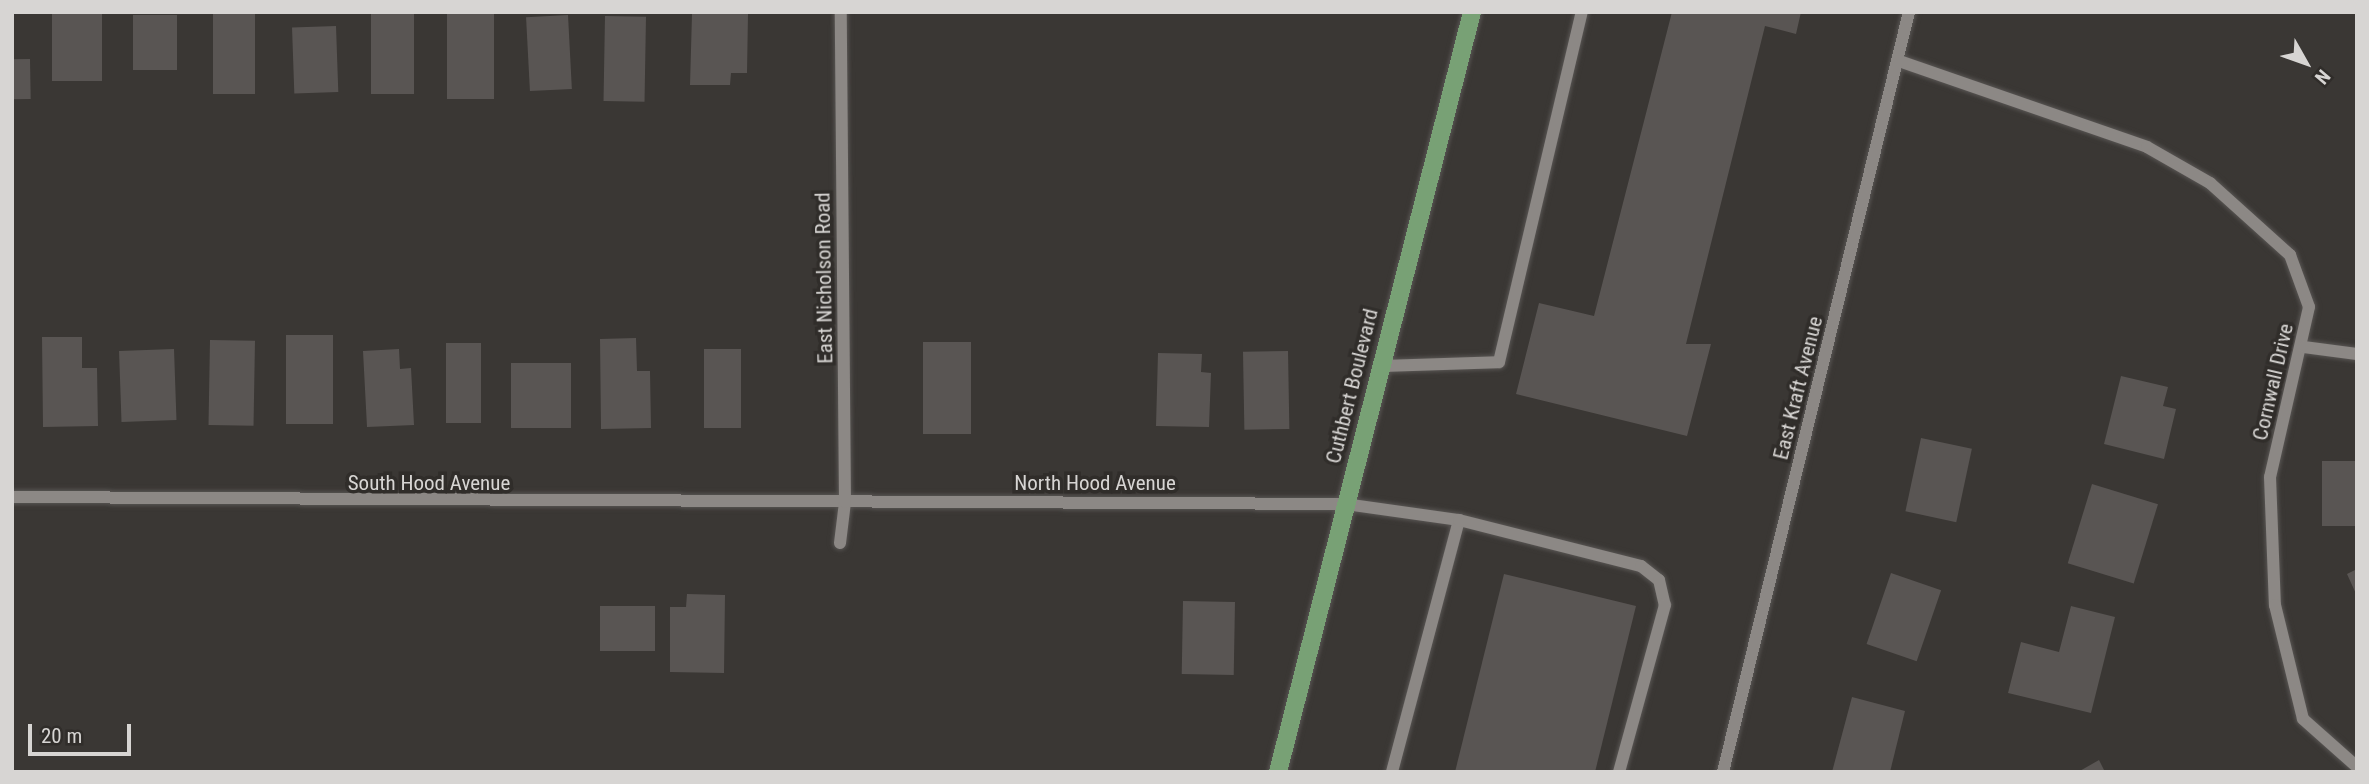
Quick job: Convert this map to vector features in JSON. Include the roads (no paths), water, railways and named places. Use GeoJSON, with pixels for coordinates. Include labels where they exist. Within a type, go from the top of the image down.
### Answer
{"type":"FeatureCollection","features":[{"type":"Feature","properties":{"kind":"main road","name":"Cuthbert Boulevard"},"geometry":{"type":"LineString","coordinates":[[1278,772],[1472,12]]}},
{"type":"Feature","properties":{"kind":"street","name":"East Nicholson Road"},"geometry":{"type":"LineString","coordinates":[[841,12],[845,502],[841,543]]}},
{"type":"Feature","properties":{"kind":"street"},"geometry":{"type":"LineString","coordinates":[[1381,366],[1499,362],[1582,12]]}},
{"type":"Feature","properties":{"kind":"street","name":"East Kraft Avenue"},"geometry":{"type":"LineString","coordinates":[[1723,772],[1909,12]]}},
{"type":"Feature","properties":{"kind":"street","name":"Cornwall Drive"},"geometry":{"type":"LineString","coordinates":[[1899,61],[2147,146],[2210,183],[2290,255],[2309,307],[2304,347],[2270,477],[2276,605],[2303,719],[2357,767]]}},
{"type":"Feature","properties":{"kind":"street"},"geometry":{"type":"LineString","coordinates":[[2304,347],[2357,354]]}},
{"type":"Feature","properties":{"kind":"street","name":"South Hood Avenue"},"geometry":{"type":"LineString","coordinates":[[12,497],[845,502]]}},
{"type":"Feature","properties":{"kind":"street","name":"North Hood Avenue"},"geometry":{"type":"LineString","coordinates":[[845,502],[1345,504],[1459,520],[1642,566],[1659,580],[1665,605],[1619,772]]}},
{"type":"Feature","properties":{"kind":"street"},"geometry":{"type":"LineString","coordinates":[[1392,772],[1459,520]]}}]}
